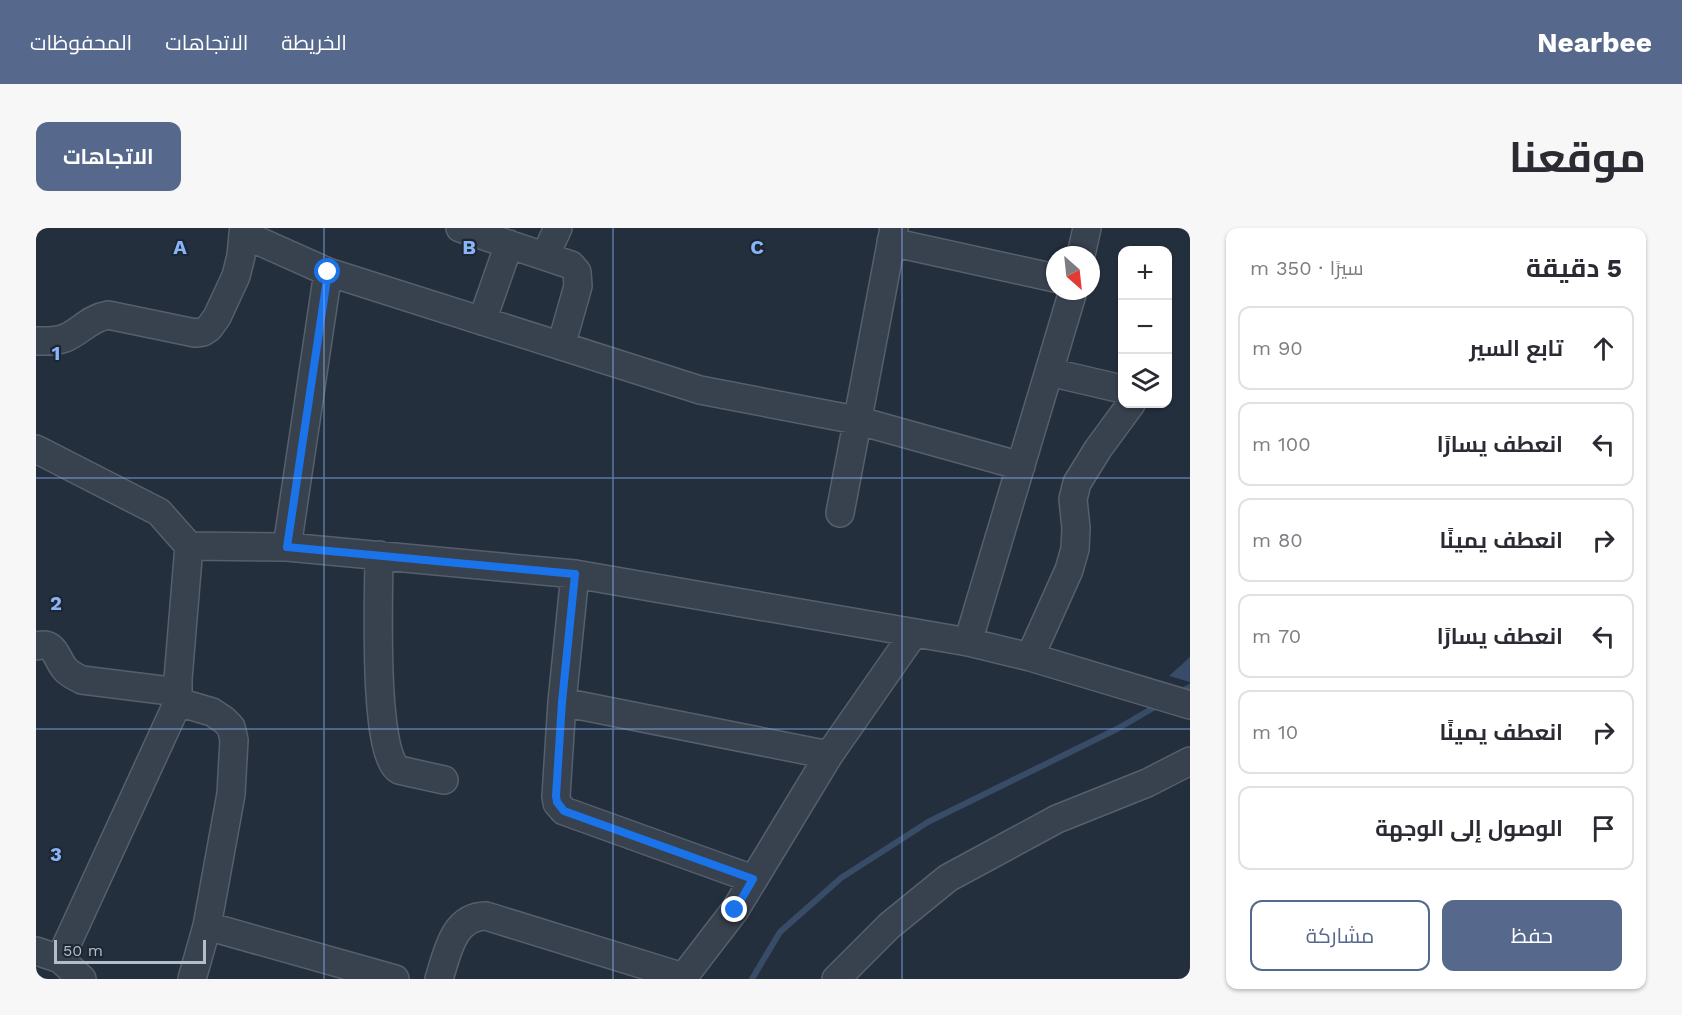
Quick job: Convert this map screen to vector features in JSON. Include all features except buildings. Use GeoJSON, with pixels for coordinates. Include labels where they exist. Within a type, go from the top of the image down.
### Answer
{"type":"FeatureCollection","features":[{"type":"Feature","properties":{"kind":"street"},"geometry":{"type":"LineString","coordinates":[[460,228],[571,265],[577,272],[578,286],[561,346]]}},
{"type":"Feature","properties":{"kind":"street"},"geometry":{"type":"LineString","coordinates":[[545,256],[558,228]]}},
{"type":"Feature","properties":{"kind":"street"},"geometry":{"type":"LineString","coordinates":[[1083,246],[1087,228]]}},
{"type":"Feature","properties":{"kind":"street"},"geometry":{"type":"LineString","coordinates":[[36,341],[66,338],[94,319],[108,315],[195,333],[203,332],[217,317],[236,276],[244,231],[328,272],[700,390],[856,420],[1021,466]]}},
{"type":"Feature","properties":{"kind":"street"},"geometry":{"type":"LineString","coordinates":[[840,513],[892,235],[1046,276]]}},
{"type":"Feature","properties":{"kind":"street"},"geometry":{"type":"LineString","coordinates":[[482,321],[509,244]]}},
{"type":"Feature","properties":{"kind":"street"},"geometry":{"type":"LineString","coordinates":[[287,547],[328,272]]}},
{"type":"Feature","properties":{"kind":"street"},"geometry":{"type":"LineString","coordinates":[[968,642],[1069,300]]}},
{"type":"Feature","properties":{"kind":"street"},"geometry":{"type":"LineString","coordinates":[[1049,372],[1118,388]]}},
{"type":"Feature","properties":{"kind":"street"},"geometry":{"type":"LineString","coordinates":[[1030,657],[1069,570],[1075,549],[1076,528],[1073,499],[1077,483],[1128,408]]}},
{"type":"Feature","properties":{"kind":"street"},"geometry":{"type":"LineString","coordinates":[[36,449],[159,512],[189,546],[178,697],[48,955],[82,979]]}},
{"type":"Feature","properties":{"kind":"street"},"geometry":{"type":"LineString","coordinates":[[189,546],[287,547],[575,574],[968,642],[1030,657],[1190,705]]}},
{"type":"Feature","properties":{"kind":"street"},"geometry":{"type":"LineString","coordinates":[[379,555],[379,690],[382,720],[391,760],[394,768],[399,770],[444,780]]}},
{"type":"Feature","properties":{"kind":"street"},"geometry":{"type":"LineString","coordinates":[[575,574],[562,702],[557,802],[564,811],[753,879]]}},
{"type":"Feature","properties":{"kind":"street"},"geometry":{"type":"LineString","coordinates":[[439,979],[448,949],[458,930],[464,923],[479,916],[486,916],[683,978],[735,910],[829,755],[914,633]]}},
{"type":"Feature","properties":{"kind":"street"},"geometry":{"type":"LineString","coordinates":[[36,646],[43,644],[51,648],[64,668],[82,680],[178,697],[212,712],[231,727],[234,741],[231,794],[207,926],[192,979]]}},
{"type":"Feature","properties":{"kind":"street"},"geometry":{"type":"LineString","coordinates":[[562,702],[829,755]]}},
{"type":"Feature","properties":{"kind":"street"},"geometry":{"type":"LineString","coordinates":[[836,979],[889,926],[948,878],[1057,819],[1146,783],[1190,761]]}},
{"type":"Feature","properties":{"kind":"street"},"geometry":{"type":"LineString","coordinates":[[207,926],[395,979]]}},
{"type":"Feature","properties":{"kind":"water"},"geometry":{"type":"Polygon","coordinates":[[[1190,657],[1190,682],[1169,676],[1190,657]]]}},
{"type":"Feature","properties":{"kind":"waterway"},"geometry":{"type":"LineString","coordinates":[[1179,693],[1190,687]]}},
{"type":"Feature","properties":{"kind":"waterway"},"geometry":{"type":"LineString","coordinates":[[752,979],[780,932],[841,878],[928,822],[1117,729],[1160,704]]}},
{"type":"Feature","properties":{"kind":"route"},"geometry":{"type":"LineString","coordinates":[[328,272],[287,547],[575,574],[562,702],[557,802],[564,811],[753,879],[735,910]]}}]}
